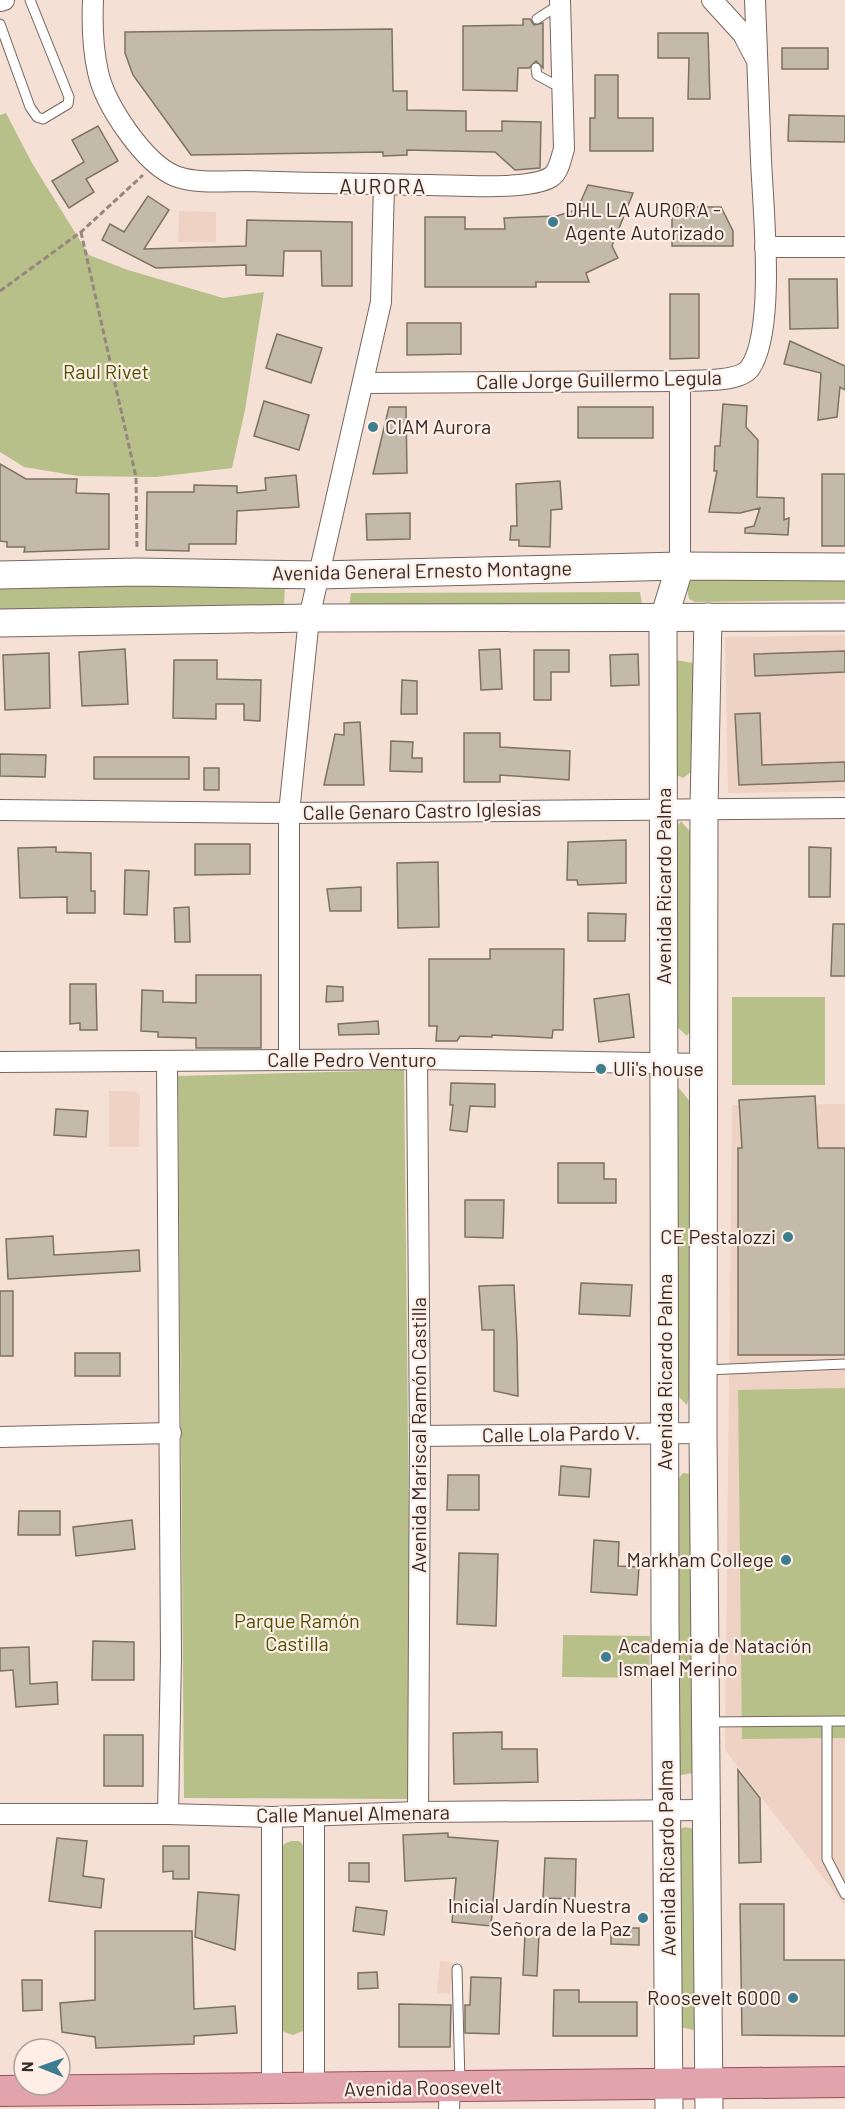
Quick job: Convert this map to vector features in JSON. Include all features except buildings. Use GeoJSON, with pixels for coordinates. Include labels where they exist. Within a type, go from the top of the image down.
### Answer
{"type":"FeatureCollection","features":[{"type":"Feature","properties":{"kind":"main road","name":"Avenida General Ernesto Montagne"},"geometry":{"type":"LineString","coordinates":[[0,575],[137,572],[320,574],[680,566],[845,567]]}},
{"type":"Feature","properties":{"kind":"main road","name":"Avenida Ricardo Palma"},"geometry":{"type":"LineString","coordinates":[[669,2096],[664,1433],[664,618],[680,566]]}},
{"type":"Feature","properties":{"kind":"main road","name":"Avenida Ricardo Palma"},"geometry":{"type":"LineString","coordinates":[[708,616],[704,808],[703,1433],[709,2096]]}},
{"type":"Feature","properties":{"kind":"main road"},"geometry":{"type":"LineString","coordinates":[[0,623],[309,618],[845,617]]}},
{"type":"Feature","properties":{"kind":"main road","name":"Avenida Roosevelt"},"geometry":{"type":"LineString","coordinates":[[0,2091],[162,2100],[272,2090],[453,2095],[709,2096],[845,2082]]}},
{"type":"Feature","properties":{"kind":"street"},"geometry":{"type":"LineString","coordinates":[[93,0],[98,74],[120,119],[156,164],[176,177],[384,184],[534,184],[553,177],[564,149],[560,2]]}},
{"type":"Feature","properties":{"kind":"street"},"geometry":{"type":"LineString","coordinates":[[712,0],[743,34],[757,60]]}},
{"type":"Feature","properties":{"kind":"street","name":"Calle Jorge Guillermo Legula"},"geometry":{"type":"LineString","coordinates":[[364,383],[680,381],[729,379],[748,370],[758,351],[764,311],[765,247],[754,0]]}},
{"type":"Feature","properties":{"kind":"street"},"geometry":{"type":"LineString","coordinates":[[290,1059],[289,813],[309,618],[364,383],[382,294],[384,184]]}},
{"type":"Feature","properties":{"kind":"street"},"geometry":{"type":"LineString","coordinates":[[765,247],[845,247]]}},
{"type":"Feature","properties":{"kind":"street"},"geometry":{"type":"LineString","coordinates":[[680,381],[680,566]]}},
{"type":"Feature","properties":{"kind":"street","name":"Calle Genaro Castro Iglesias"},"geometry":{"type":"LineString","coordinates":[[0,810],[289,813],[845,808]]}},
{"type":"Feature","properties":{"kind":"street","name":"Calle Pedro Venturo"},"geometry":{"type":"LineString","coordinates":[[0,1062],[417,1059],[705,1064]]}},
{"type":"Feature","properties":{"kind":"street","name":"Avenida Mariscal Ramón Castilla"},"geometry":{"type":"LineString","coordinates":[[417,1059],[420,1436],[418,1812]]}},
{"type":"Feature","properties":{"kind":"street"},"geometry":{"type":"LineString","coordinates":[[167,1062],[171,1433],[168,1814]]}},
{"type":"Feature","properties":{"kind":"street"},"geometry":{"type":"LineString","coordinates":[[0,1437],[171,1433]]}},
{"type":"Feature","properties":{"kind":"street","name":"Calle Lola Pardo V."},"geometry":{"type":"LineString","coordinates":[[420,1436],[703,1433]]}},
{"type":"Feature","properties":{"kind":"street","name":"Calle Manuel Almenara"},"geometry":{"type":"LineString","coordinates":[[0,1814],[168,1814],[272,1817],[418,1812],[706,1810]]}},
{"type":"Feature","properties":{"kind":"street"},"geometry":{"type":"LineString","coordinates":[[314,1815],[314,2090]]}},
{"type":"Feature","properties":{"kind":"street"},"geometry":{"type":"LineString","coordinates":[[272,1817],[272,2090]]}},
{"type":"Feature","properties":{"kind":"lane"},"geometry":{"type":"LineString","coordinates":[[0,24],[30,107],[37,117],[43,119],[68,104],[69,97],[30,0]]}},
{"type":"Feature","properties":{"kind":"lane"},"geometry":{"type":"LineString","coordinates":[[537,19],[560,2]]}},
{"type":"Feature","properties":{"kind":"lane"},"geometry":{"type":"LineString","coordinates":[[536,68],[537,75],[561,88]]}},
{"type":"Feature","properties":{"kind":"lane"},"geometry":{"type":"LineString","coordinates":[[704,1370],[845,1364]]}},
{"type":"Feature","properties":{"kind":"lane"},"geometry":{"type":"LineString","coordinates":[[706,1722],[845,1721]]}},
{"type":"Feature","properties":{"kind":"lane"},"geometry":{"type":"LineString","coordinates":[[826,1722],[827,1859],[845,1894]]}},
{"type":"Feature","properties":{"kind":"lane"},"geometry":{"type":"LineString","coordinates":[[453,2095],[457,1969]]}},
{"type":"Feature","properties":{"kind":"path"},"geometry":{"type":"LineString","coordinates":[[0,291],[81,232],[156,164]]}},
{"type":"Feature","properties":{"kind":"path"},"geometry":{"type":"LineString","coordinates":[[81,232],[136,477],[137,572]]}},
{"type":"Feature","properties":{"kind":"shaded area"},"geometry":{"type":"Polygon","coordinates":[[[179,211],[216,212],[216,242],[178,242],[179,211]]]}},
{"type":"Feature","properties":{"kind":"shaded area"},"geometry":{"type":"Polygon","coordinates":[[[845,635],[845,791],[728,793],[725,637],[845,635]]]}},
{"type":"Feature","properties":{"kind":"shaded area"},"geometry":{"type":"Polygon","coordinates":[[[109,1091],[135,1091],[140,1096],[139,1147],[109,1147],[109,1091]]]}},
{"type":"Feature","properties":{"kind":"shaded area","name":"Markham College"},"geometry":{"type":"Polygon","coordinates":[[[845,1104],[845,1906],[725,1750],[732,1105],[845,1104]]]}},
{"type":"Feature","properties":{"kind":"shaded area"},"geometry":{"type":"Polygon","coordinates":[[[440,1961],[454,1963],[450,1994],[437,1993],[440,1961]]]}},
{"type":"Feature","properties":{"kind":"green space","name":"Raul Rivet"},"geometry":{"type":"Polygon","coordinates":[[[6,113],[32,163],[89,255],[128,270],[223,298],[264,292],[245,410],[232,468],[156,477],[78,476],[24,467],[0,452],[0,115],[6,113]]]}},
{"type":"Feature","properties":{"kind":"green space"},"geometry":{"type":"Polygon","coordinates":[[[845,578],[845,600],[695,602],[689,599],[687,589],[689,583],[694,579],[845,578]]]}},
{"type":"Feature","properties":{"kind":"green space"},"geometry":{"type":"Polygon","coordinates":[[[0,585],[285,585],[284,606],[0,615],[0,585]]]}},
{"type":"Feature","properties":{"kind":"green space"},"geometry":{"type":"Polygon","coordinates":[[[640,592],[643,610],[349,607],[351,593],[640,592]]]}},
{"type":"Feature","properties":{"kind":"green space"},"geometry":{"type":"Polygon","coordinates":[[[671,659],[693,663],[691,772],[683,778],[672,773],[671,659]]]}},
{"type":"Feature","properties":{"kind":"green space"},"geometry":{"type":"Polygon","coordinates":[[[681,821],[694,836],[695,1022],[687,1036],[673,1023],[673,833],[681,821]]]}},
{"type":"Feature","properties":{"kind":"green space"},"geometry":{"type":"Polygon","coordinates":[[[732,997],[825,997],[825,1085],[732,1085],[732,997]]]}},
{"type":"Feature","properties":{"kind":"green space","name":"Parque Ramón Castilla"},"geometry":{"type":"Polygon","coordinates":[[[404,1070],[412,1799],[184,1798],[178,1076],[404,1070]]]}},
{"type":"Feature","properties":{"kind":"green space"},"geometry":{"type":"Polygon","coordinates":[[[679,1088],[692,1104],[690,1393],[687,1405],[673,1391],[673,1107],[679,1088]]]}},
{"type":"Feature","properties":{"kind":"green space","name":"Markham College"},"geometry":{"type":"Polygon","coordinates":[[[845,1388],[845,1738],[742,1739],[738,1390],[845,1388]]]}},
{"type":"Feature","properties":{"kind":"green space"},"geometry":{"type":"Polygon","coordinates":[[[683,1473],[691,1474],[693,1773],[682,1775],[675,1772],[675,1483],[683,1473]]]}},
{"type":"Feature","properties":{"kind":"green space","name":"Academia de Natación Ismael Merino"},"geometry":{"type":"Polygon","coordinates":[[[563,1635],[650,1636],[649,1678],[562,1677],[563,1635]]]}},
{"type":"Feature","properties":{"kind":"green space"},"geometry":{"type":"Polygon","coordinates":[[[685,1827],[695,1829],[698,2026],[694,2030],[680,2027],[678,1830],[685,1827]]]}},
{"type":"Feature","properties":{"kind":"green space"},"geometry":{"type":"Polygon","coordinates":[[[299,1841],[305,1847],[306,2023],[303,2031],[293,2035],[284,2032],[280,2025],[281,1851],[284,1844],[299,1841]]]}},
{"type":"Feature","properties":{"kind":"place","name":"DHL LA AURORA - Agente Autorizado"},"geometry":{"type":"Point","coordinates":[553,222]}},
{"type":"Feature","properties":{"kind":"place","name":"CIAM Aurora"},"geometry":{"type":"Point","coordinates":[373,427]}},
{"type":"Feature","properties":{"kind":"place","name":"Uli's house"},"geometry":{"type":"Point","coordinates":[601,1069]}},
{"type":"Feature","properties":{"kind":"place","name":"CE Pestalozzi"},"geometry":{"type":"Point","coordinates":[788,1237]}},
{"type":"Feature","properties":{"kind":"place","name":"Markham College"},"geometry":{"type":"Point","coordinates":[786,1560]}},
{"type":"Feature","properties":{"kind":"place","name":"Academia de Natación Ismael Merino"},"geometry":{"type":"Point","coordinates":[606,1657]}},
{"type":"Feature","properties":{"kind":"place","name":"Inicial Jardín Nuestra Señora de la Paz"},"geometry":{"type":"Point","coordinates":[643,1918]}},
{"type":"Feature","properties":{"kind":"place","name":"Roosevelt 6000"},"geometry":{"type":"Point","coordinates":[793,1998]}},
{"type":"Feature","properties":{"kind":"district","name":"AURORA"},"geometry":{"type":"Point","coordinates":[383,187]}}]}
